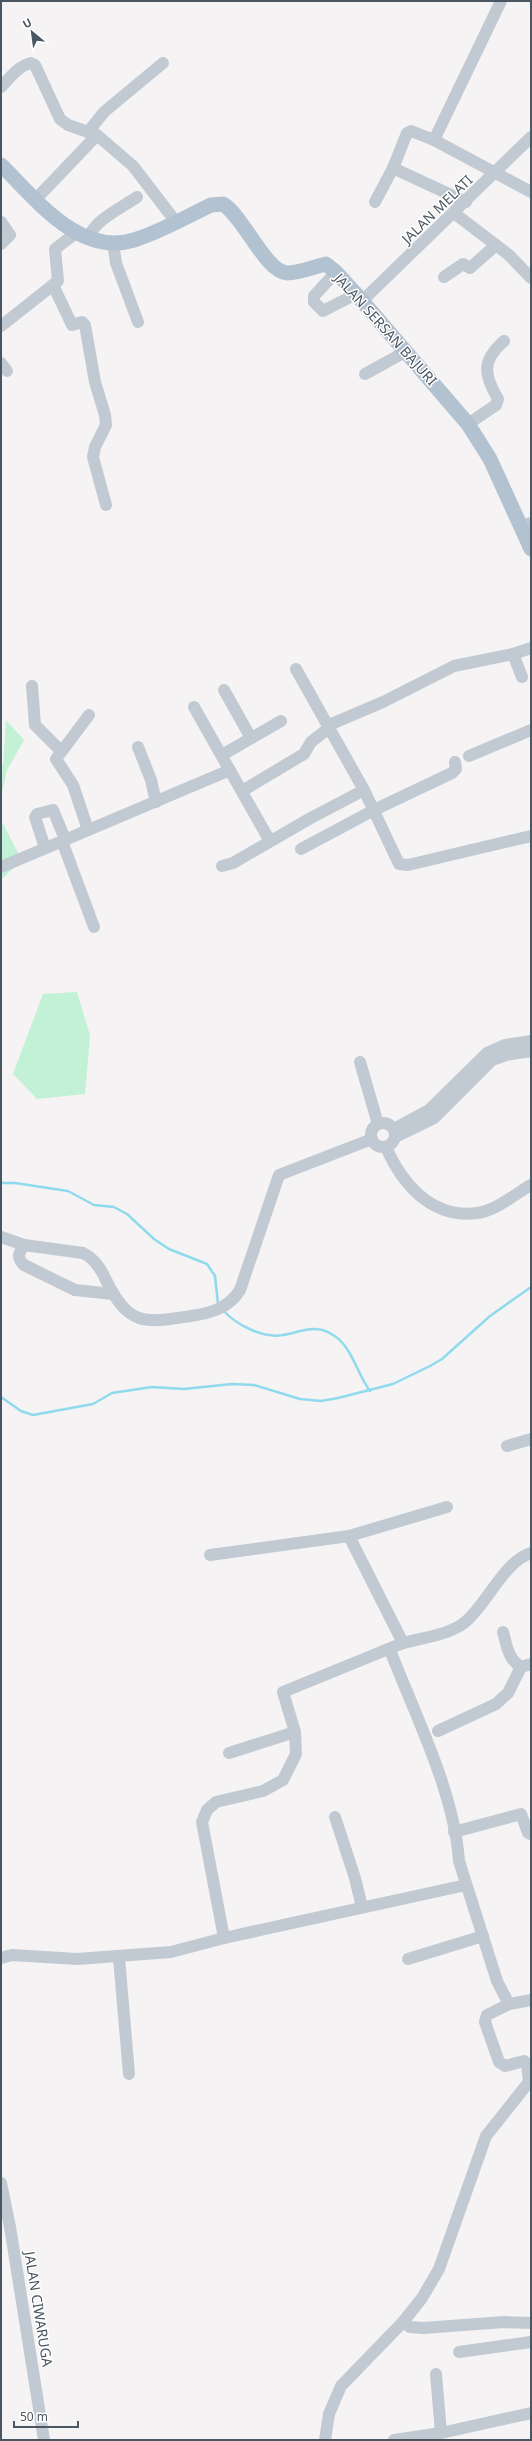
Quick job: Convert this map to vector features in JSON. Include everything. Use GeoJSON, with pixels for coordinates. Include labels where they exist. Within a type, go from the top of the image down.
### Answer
{"type":"FeatureCollection","features":[{"type":"Feature","properties":{"kind":"main road","name":"JALAN SERSAN BAJURI"},"geometry":{"type":"LineString","coordinates":[[1,165],[55,218],[82,235],[113,243],[133,240],[211,205],[223,204],[242,223],[270,263],[280,271],[295,272],[326,264],[336,272],[405,352],[453,404],[468,424],[490,459],[526,525],[531,549]]}},
{"type":"Feature","properties":{"kind":"street"},"geometry":{"type":"LineString","coordinates":[[434,140],[501,1]]}},
{"type":"Feature","properties":{"kind":"street"},"geometry":{"type":"LineString","coordinates":[[1,87],[14,73],[31,63],[35,65],[43,79],[60,119],[68,125],[93,134],[134,166],[176,222]]}},
{"type":"Feature","properties":{"kind":"street"},"geometry":{"type":"LineString","coordinates":[[36,199],[93,134],[104,112],[163,64]]}},
{"type":"Feature","properties":{"kind":"street"},"geometry":{"type":"LineString","coordinates":[[376,202],[393,168],[408,132],[434,140],[531,192]]}},
{"type":"Feature","properties":{"kind":"street","name":"JALAN MELATI"},"geometry":{"type":"LineString","coordinates":[[336,272],[314,296],[317,307],[323,311],[359,298],[466,202],[531,137]]}},
{"type":"Feature","properties":{"kind":"street"},"geometry":{"type":"LineString","coordinates":[[393,168],[466,202]]}},
{"type":"Feature","properties":{"kind":"street"},"geometry":{"type":"LineString","coordinates":[[1,326],[53,285],[59,277],[55,249],[92,229],[102,220],[137,197]]}},
{"type":"Feature","properties":{"kind":"street"},"geometry":{"type":"LineString","coordinates":[[454,213],[509,255],[531,278]]}},
{"type":"Feature","properties":{"kind":"street"},"geometry":{"type":"LineString","coordinates":[[1,222],[10,235],[1,244]]}},
{"type":"Feature","properties":{"kind":"street"},"geometry":{"type":"LineString","coordinates":[[113,243],[116,263],[138,322]]}},
{"type":"Feature","properties":{"kind":"street"},"geometry":{"type":"LineString","coordinates":[[444,277],[462,264],[470,268],[496,245]]}},
{"type":"Feature","properties":{"kind":"street"},"geometry":{"type":"LineString","coordinates":[[53,285],[72,325],[82,322],[85,325],[95,382],[106,425],[95,448],[93,457],[106,505]]}},
{"type":"Feature","properties":{"kind":"street"},"geometry":{"type":"LineString","coordinates":[[468,424],[496,406],[498,399],[489,382],[487,366],[491,352],[504,341]]}},
{"type":"Feature","properties":{"kind":"street"},"geometry":{"type":"LineString","coordinates":[[365,374],[405,352]]}},
{"type":"Feature","properties":{"kind":"street"},"geometry":{"type":"LineString","coordinates":[[242,791],[304,754],[311,742],[325,731],[329,725],[383,702],[454,666],[513,654],[531,648]]}},
{"type":"Feature","properties":{"kind":"street"},"geometry":{"type":"LineString","coordinates":[[513,654],[522,677]]}},
{"type":"Feature","properties":{"kind":"street"},"geometry":{"type":"LineString","coordinates":[[296,669],[329,725],[364,790],[396,860],[402,866],[531,836]]}},
{"type":"Feature","properties":{"kind":"street"},"geometry":{"type":"LineString","coordinates":[[32,686],[35,725],[61,750]]}},
{"type":"Feature","properties":{"kind":"street"},"geometry":{"type":"LineString","coordinates":[[224,690],[251,738]]}},
{"type":"Feature","properties":{"kind":"street"},"geometry":{"type":"LineString","coordinates":[[194,707],[267,836],[272,840]]}},
{"type":"Feature","properties":{"kind":"street"},"geometry":{"type":"LineString","coordinates":[[88,830],[73,785],[56,760],[61,750],[89,715]]}},
{"type":"Feature","properties":{"kind":"street"},"geometry":{"type":"LineString","coordinates":[[222,755],[281,721]]}},
{"type":"Feature","properties":{"kind":"street"},"geometry":{"type":"LineString","coordinates":[[469,756],[531,730]]}},
{"type":"Feature","properties":{"kind":"street"},"geometry":{"type":"LineString","coordinates":[[138,748],[151,780],[156,802]]}},
{"type":"Feature","properties":{"kind":"street"},"geometry":{"type":"LineString","coordinates":[[301,849],[374,810],[452,773],[456,769],[455,762]]}},
{"type":"Feature","properties":{"kind":"street"},"geometry":{"type":"LineString","coordinates":[[1,867],[230,770]]}},
{"type":"Feature","properties":{"kind":"street"},"geometry":{"type":"LineString","coordinates":[[222,866],[233,864],[272,840],[364,790]]}},
{"type":"Feature","properties":{"kind":"street"},"geometry":{"type":"LineString","coordinates":[[45,848],[35,816],[37,814],[53,810],[94,926]]}},
{"type":"Feature","properties":{"kind":"street"},"geometry":{"type":"LineString","coordinates":[[395,1133],[388,1124],[378,1124],[372,1130],[372,1139],[377,1146],[386,1147],[392,1144],[395,1133],[430,1110],[487,1052],[505,1045],[531,1041]]}},
{"type":"Feature","properties":{"kind":"street"},"geometry":{"type":"LineString","coordinates":[[395,1133],[434,1118],[492,1060],[506,1055],[531,1051]]}},
{"type":"Feature","properties":{"kind":"street"},"geometry":{"type":"LineString","coordinates":[[360,1062],[378,1124]]}},
{"type":"Feature","properties":{"kind":"street"},"geometry":{"type":"LineString","coordinates":[[1,1237],[24,1245],[83,1253],[88,1255],[102,1272],[113,1294],[122,1305],[143,1321],[159,1321],[200,1315],[224,1307],[240,1290],[267,1207],[279,1176],[372,1139]]}},
{"type":"Feature","properties":{"kind":"street"},"geometry":{"type":"LineString","coordinates":[[386,1147],[404,1180],[418,1196],[435,1207],[450,1212],[477,1213],[492,1208],[531,1185]]}},
{"type":"Feature","properties":{"kind":"street"},"geometry":{"type":"LineString","coordinates":[[24,1245],[18,1254],[19,1260],[24,1265],[75,1290],[113,1294]]}},
{"type":"Feature","properties":{"kind":"street"},"geometry":{"type":"LineString","coordinates":[[507,1446],[531,1440]]}},
{"type":"Feature","properties":{"kind":"street"},"geometry":{"type":"LineString","coordinates":[[210,1555],[349,1536],[447,1507]]}},
{"type":"Feature","properties":{"kind":"street"},"geometry":{"type":"LineString","coordinates":[[349,1536],[403,1643]]}},
{"type":"Feature","properties":{"kind":"street"},"geometry":{"type":"LineString","coordinates":[[224,1938],[202,1822],[207,1810],[216,1802],[263,1791],[283,1780],[296,1754],[295,1732],[283,1692],[390,1650],[403,1643],[450,1630],[462,1624],[472,1616],[514,1565],[531,1553]]}},
{"type":"Feature","properties":{"kind":"street"},"geometry":{"type":"LineString","coordinates":[[438,1731],[496,1704],[506,1695],[526,1665],[514,1662],[510,1655],[503,1632]]}},
{"type":"Feature","properties":{"kind":"street"},"geometry":{"type":"LineString","coordinates":[[390,1650],[429,1750],[445,1796],[459,1850],[459,1861],[466,1885],[497,1981],[509,2004]]}},
{"type":"Feature","properties":{"kind":"street"},"geometry":{"type":"LineString","coordinates":[[229,1753],[295,1732]]}},
{"type":"Feature","properties":{"kind":"street"},"geometry":{"type":"LineString","coordinates":[[454,1832],[521,1814],[528,1833],[531,1834]]}},
{"type":"Feature","properties":{"kind":"street"},"geometry":{"type":"LineString","coordinates":[[334,1817],[355,1878],[362,1907]]}},
{"type":"Feature","properties":{"kind":"street"},"geometry":{"type":"LineString","coordinates":[[1,1958],[12,1955],[77,1959],[119,1958],[171,1952],[224,1938],[466,1885]]}},
{"type":"Feature","properties":{"kind":"street"},"geometry":{"type":"LineString","coordinates":[[408,1959],[483,1936]]}},
{"type":"Feature","properties":{"kind":"street"},"geometry":{"type":"LineString","coordinates":[[119,1958],[129,2074]]}},
{"type":"Feature","properties":{"kind":"street"},"geometry":{"type":"LineString","coordinates":[[325,2440],[328,2414],[340,2386],[403,2322],[422,2298],[439,2269],[486,2136],[529,2082],[527,2064],[524,2061],[505,2066],[499,2062],[486,2022],[487,2015],[509,2004],[531,2000]]}},
{"type":"Feature","properties":{"kind":"street","name":"JALAN CIWARUGA"},"geometry":{"type":"LineString","coordinates":[[1,2183],[6,2228],[44,2440]]}},
{"type":"Feature","properties":{"kind":"street"},"geometry":{"type":"LineString","coordinates":[[403,2322],[410,2327],[423,2328],[504,2322],[531,2323]]}},
{"type":"Feature","properties":{"kind":"street"},"geometry":{"type":"LineString","coordinates":[[459,2352],[531,2342]]}},
{"type":"Feature","properties":{"kind":"street"},"geometry":{"type":"LineString","coordinates":[[436,2374],[442,2433]]}},
{"type":"Feature","properties":{"kind":"street"},"geometry":{"type":"LineString","coordinates":[[394,2440],[442,2433],[531,2413]]}},
{"type":"Feature","properties":{"kind":"green space"},"geometry":{"type":"Polygon","coordinates":[[[6,720],[24,740],[7,770],[1,797],[1,766],[3,765],[6,720]]]}},
{"type":"Feature","properties":{"kind":"green space"},"geometry":{"type":"Polygon","coordinates":[[[1,820],[22,860],[1,880],[1,820]]]}},
{"type":"Feature","properties":{"kind":"green space"},"geometry":{"type":"Polygon","coordinates":[[[77,992],[90,1035],[85,1094],[37,1099],[13,1074],[43,994],[77,992]]]}},
{"type":"Feature","properties":{"kind":"waterway"},"geometry":{"type":"LineString","coordinates":[[1,1183],[15,1183],[68,1191],[94,1205],[114,1207],[127,1214],[154,1239],[169,1249],[207,1264],[215,1276],[218,1304]]}},
{"type":"Feature","properties":{"kind":"waterway"},"geometry":{"type":"LineString","coordinates":[[1,1397],[21,1411],[33,1415],[93,1404],[112,1393],[152,1387],[184,1389],[232,1384],[254,1385],[300,1399],[321,1401],[338,1398],[393,1384],[430,1366],[442,1359],[490,1316],[531,1287]]}},
{"type":"Feature","properties":{"kind":"waterway"},"geometry":{"type":"LineString","coordinates":[[223,1310],[242,1325],[258,1333],[267,1335],[283,1335],[308,1329],[327,1331],[340,1340],[345,1346],[370,1391]]}}]}
